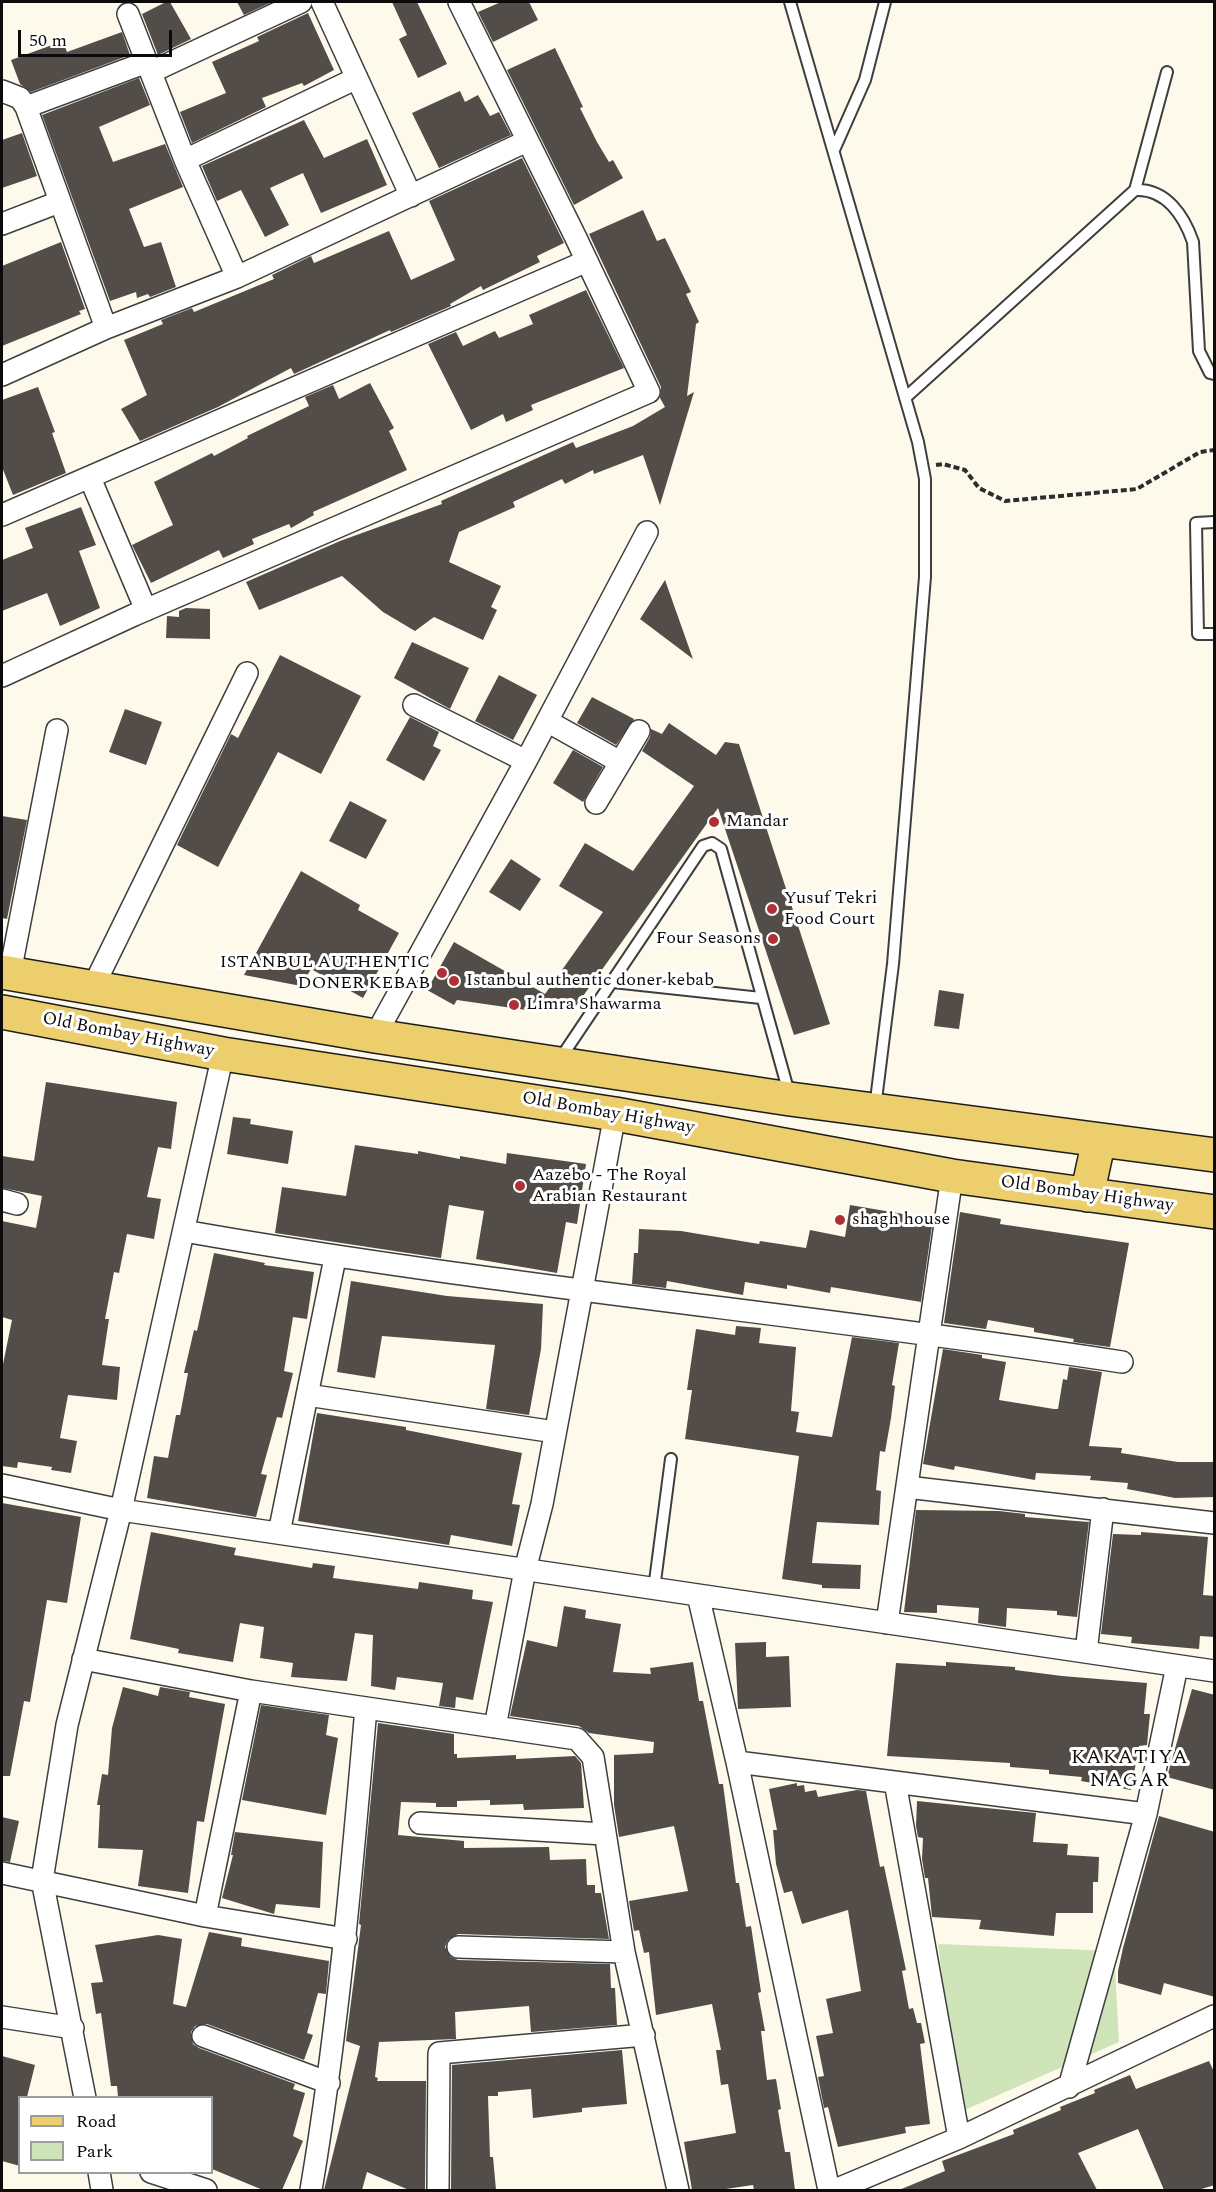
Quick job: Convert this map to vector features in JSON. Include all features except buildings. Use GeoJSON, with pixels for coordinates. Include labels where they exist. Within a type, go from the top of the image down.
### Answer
{"type":"FeatureCollection","features":[{"type":"Feature","properties":{"kind":"main road"},"geometry":{"type":"LineString","coordinates":[[6,972],[375,1036],[790,1099],[1215,1155]]}},
{"type":"Feature","properties":{"kind":"main road","name":"Old Bombay Highway"},"geometry":{"type":"LineString","coordinates":[[2,1012],[223,1054],[615,1114],[952,1176],[1215,1212]]}},
{"type":"Feature","properties":{"kind":"main road"},"geometry":{"type":"LineString","coordinates":[[1087,1195],[1099,1140]]}},
{"type":"Feature","properties":{"kind":"street"},"geometry":{"type":"LineString","coordinates":[[26,107],[149,67],[302,2]]}},
{"type":"Feature","properties":{"kind":"street"},"geometry":{"type":"LineString","coordinates":[[322,2],[411,196]]}},
{"type":"Feature","properties":{"kind":"street"},"geometry":{"type":"LineString","coordinates":[[2,676],[146,610],[649,392],[459,2]]}},
{"type":"Feature","properties":{"kind":"street"},"geometry":{"type":"LineString","coordinates":[[129,14],[185,160],[237,277]]}},
{"type":"Feature","properties":{"kind":"street"},"geometry":{"type":"LineString","coordinates":[[185,160],[357,78]]}},
{"type":"Feature","properties":{"kind":"street"},"geometry":{"type":"LineString","coordinates":[[2,91],[20,98],[26,107],[58,202],[105,328]]}},
{"type":"Feature","properties":{"kind":"street"},"geometry":{"type":"LineString","coordinates":[[2,375],[105,328],[237,277],[528,141]]}},
{"type":"Feature","properties":{"kind":"street"},"geometry":{"type":"LineString","coordinates":[[2,224],[58,202]]}},
{"type":"Feature","properties":{"kind":"street"},"geometry":{"type":"LineString","coordinates":[[2,515],[587,261]]}},
{"type":"Feature","properties":{"kind":"street"},"geometry":{"type":"LineString","coordinates":[[90,478],[146,610]]}},
{"type":"Feature","properties":{"kind":"street"},"geometry":{"type":"LineString","coordinates":[[375,1036],[526,761],[647,532]]}},
{"type":"Feature","properties":{"kind":"street"},"geometry":{"type":"LineString","coordinates":[[93,987],[247,673]]}},
{"type":"Feature","properties":{"kind":"street"},"geometry":{"type":"LineString","coordinates":[[414,705],[526,761]]}},
{"type":"Feature","properties":{"kind":"street"},"geometry":{"type":"LineString","coordinates":[[547,721],[620,762]]}},
{"type":"Feature","properties":{"kind":"street"},"geometry":{"type":"LineString","coordinates":[[6,972],[57,729]]}},
{"type":"Feature","properties":{"kind":"street"},"geometry":{"type":"LineString","coordinates":[[596,803],[639,730]]}},
{"type":"Feature","properties":{"kind":"street"},"geometry":{"type":"LineString","coordinates":[[85,2096],[42,1880],[67,1725],[121,1510],[223,1054]]}},
{"type":"Feature","properties":{"kind":"street"},"geometry":{"type":"LineString","coordinates":[[495,1726],[525,1570],[542,1504],[615,1114]]}},
{"type":"Feature","properties":{"kind":"street"},"geometry":{"type":"LineString","coordinates":[[887,1623],[952,1176]]}},
{"type":"Feature","properties":{"kind":"street"},"geometry":{"type":"LineString","coordinates":[[184,1231],[335,1258],[929,1333],[1122,1362]]}},
{"type":"Feature","properties":{"kind":"street"},"geometry":{"type":"LineString","coordinates":[[279,1533],[335,1258]]}},
{"type":"Feature","properties":{"kind":"street"},"geometry":{"type":"LineString","coordinates":[[307,1395],[555,1432]]}},
{"type":"Feature","properties":{"kind":"street"},"geometry":{"type":"LineString","coordinates":[[2,1485],[121,1510],[1215,1671]]}},
{"type":"Feature","properties":{"kind":"street"},"geometry":{"type":"LineString","coordinates":[[907,1487],[1215,1523]]}},
{"type":"Feature","properties":{"kind":"street"},"geometry":{"type":"LineString","coordinates":[[1086,1652],[1102,1509]]}},
{"type":"Feature","properties":{"kind":"street"},"geometry":{"type":"LineString","coordinates":[[698,1595],[737,1762],[829,2190]]}},
{"type":"Feature","properties":{"kind":"street"},"geometry":{"type":"LineString","coordinates":[[83,1659],[251,1691],[577,1739],[593,1757],[624,1952],[678,2190]]}},
{"type":"Feature","properties":{"kind":"street"},"geometry":{"type":"LineString","coordinates":[[1069,2087],[1146,1814],[1177,1666]]}},
{"type":"Feature","properties":{"kind":"street"},"geometry":{"type":"LineString","coordinates":[[205,1916],[251,1691]]}},
{"type":"Feature","properties":{"kind":"street"},"geometry":{"type":"LineString","coordinates":[[311,2190],[329,2083],[346,1939],[366,1708]]}},
{"type":"Feature","properties":{"kind":"street"},"geometry":{"type":"LineString","coordinates":[[737,1762],[1146,1814]]}},
{"type":"Feature","properties":{"kind":"street"},"geometry":{"type":"LineString","coordinates":[[895,1782],[959,2138]]}},
{"type":"Feature","properties":{"kind":"street"},"geometry":{"type":"LineString","coordinates":[[420,1823],[604,1834]]}},
{"type":"Feature","properties":{"kind":"street"},"geometry":{"type":"LineString","coordinates":[[2,1873],[205,1916],[346,1939]]}},
{"type":"Feature","properties":{"kind":"street"},"geometry":{"type":"LineString","coordinates":[[458,1947],[624,1952]]}},
{"type":"Feature","properties":{"kind":"street"},"geometry":{"type":"LineString","coordinates":[[835,2190],[959,2138],[1215,2016]]}},
{"type":"Feature","properties":{"kind":"street"},"geometry":{"type":"LineString","coordinates":[[2,2017],[73,2028]]}},
{"type":"Feature","properties":{"kind":"street"},"geometry":{"type":"LineString","coordinates":[[438,2190],[439,2053],[644,2035]]}},
{"type":"Feature","properties":{"kind":"street"},"geometry":{"type":"LineString","coordinates":[[203,2036],[329,2083]]}},
{"type":"Feature","properties":{"kind":"street"},"geometry":{"type":"LineString","coordinates":[[99,2174],[102,2190]]}},
{"type":"Feature","properties":{"kind":"street"},"geometry":{"type":"LineString","coordinates":[[157,2174],[206,2190]]}},
{"type":"Feature","properties":{"kind":"lane"},"geometry":{"type":"LineString","coordinates":[[790,2],[906,398],[923,468],[927,519],[925,577],[893,964],[874,1110]]}},
{"type":"Feature","properties":{"kind":"lane"},"geometry":{"type":"LineString","coordinates":[[834,150],[865,80],[885,2]]}},
{"type":"Feature","properties":{"kind":"lane"},"geometry":{"type":"LineString","coordinates":[[906,398],[1135,190],[1167,72]]}},
{"type":"Feature","properties":{"kind":"lane"},"geometry":{"type":"LineString","coordinates":[[1135,190],[1146,189],[1170,202],[1187,226],[1193,242],[1199,351],[1210,373],[1215,374]]}},
{"type":"Feature","properties":{"kind":"lane"},"geometry":{"type":"LineString","coordinates":[[1215,522],[1196,523],[1198,634],[1215,634]]}},
{"type":"Feature","properties":{"kind":"lane"},"geometry":{"type":"LineString","coordinates":[[558,1062],[703,846],[712,843],[721,849],[790,1099]]}},
{"type":"Feature","properties":{"kind":"lane"},"geometry":{"type":"LineString","coordinates":[[613,982],[761,998]]}},
{"type":"Feature","properties":{"kind":"lane"},"geometry":{"type":"LineString","coordinates":[[654,1589],[671,1460]]}},
{"type":"Feature","properties":{"kind":"path"},"geometry":{"type":"LineString","coordinates":[[923,468],[943,464],[965,470],[979,488],[1005,501],[1137,489],[1200,452],[1215,450]]}},
{"type":"Feature","properties":{"kind":"green space"},"geometry":{"type":"Polygon","coordinates":[[[938,1944],[1114,1951],[1119,2042],[960,2112],[938,1944]]]}},
{"type":"Feature","properties":{"kind":"place","name":"Mandar"},"geometry":{"type":"Point","coordinates":[714,822]}},
{"type":"Feature","properties":{"kind":"place","name":"Yusuf Tekri Food Court"},"geometry":{"type":"Point","coordinates":[772,909]}},
{"type":"Feature","properties":{"kind":"place","name":"Four Seasons"},"geometry":{"type":"Point","coordinates":[773,939]}},
{"type":"Feature","properties":{"kind":"place","name":"ISTANBUL AUTHENTIC DONER KEBAB"},"geometry":{"type":"Point","coordinates":[442,973]}},
{"type":"Feature","properties":{"kind":"place","name":"Istanbul authentic doner kebab"},"geometry":{"type":"Point","coordinates":[454,981]}},
{"type":"Feature","properties":{"kind":"place","name":"Limra Shawarma"},"geometry":{"type":"Point","coordinates":[514,1005]}},
{"type":"Feature","properties":{"kind":"place","name":"Aazebo - The Royal Arabian Restaurant"},"geometry":{"type":"Point","coordinates":[520,1186]}},
{"type":"Feature","properties":{"kind":"place","name":"shagh house"},"geometry":{"type":"Point","coordinates":[840,1220]}},
{"type":"Feature","properties":{"kind":"district","name":"KAKATIYA NAGAR"},"geometry":{"type":"Point","coordinates":[1130,1770]}}]}
